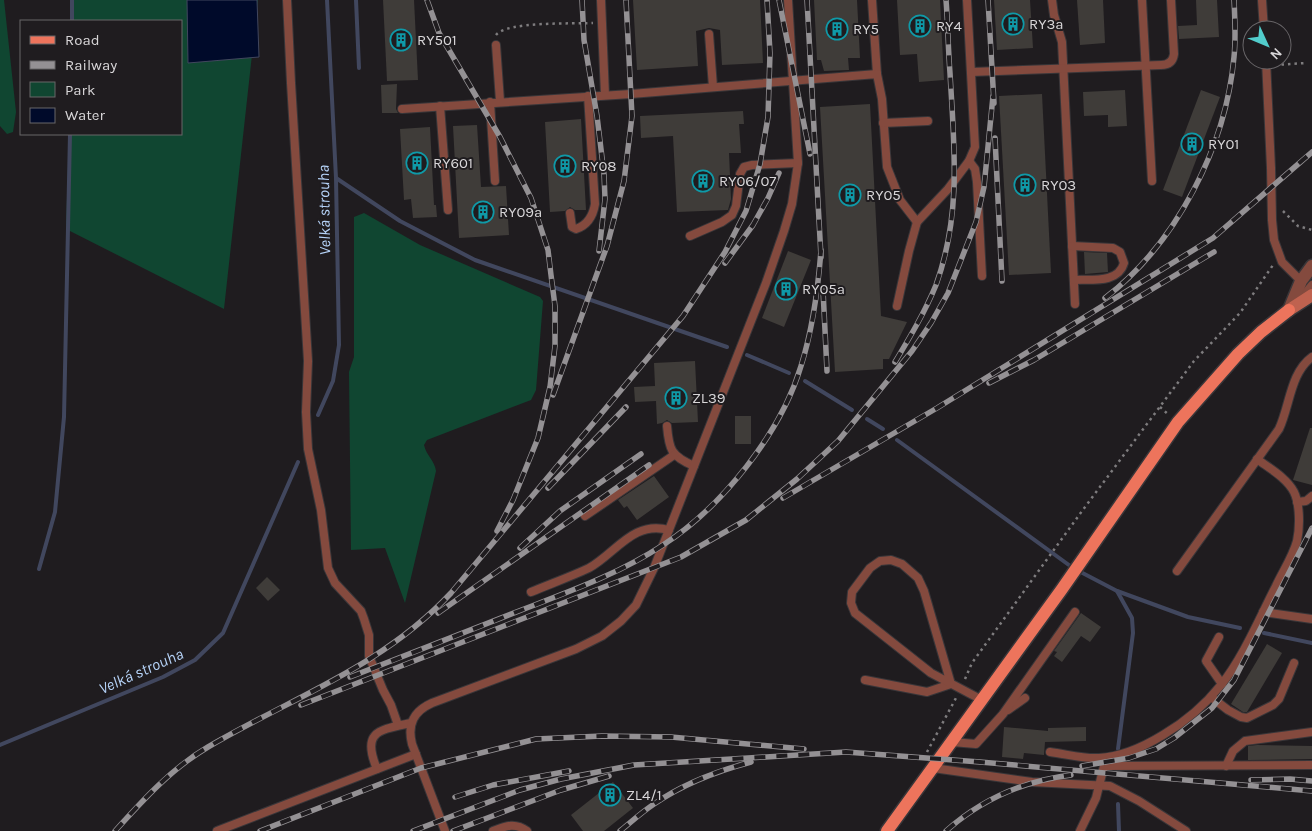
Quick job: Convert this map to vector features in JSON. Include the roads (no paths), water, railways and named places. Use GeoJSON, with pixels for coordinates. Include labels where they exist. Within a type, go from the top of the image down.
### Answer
{"type":"FeatureCollection","features":[{"type":"Feature","properties":{"kind":"main road"},"geometry":{"type":"LineString","coordinates":[[887,831],[1062,589],[1178,422],[1238,354],[1261,332],[1312,295]]}},
{"type":"Feature","properties":{"kind":"street"},"geometry":{"type":"LineString","coordinates":[[1289,310],[1307,283],[1312,266]]}},
{"type":"Feature","properties":{"kind":"lane"},"geometry":{"type":"LineString","coordinates":[[287,0],[308,353],[306,412],[308,449],[322,510],[328,568],[335,583],[361,611],[369,635],[369,656],[398,725]]}},
{"type":"Feature","properties":{"kind":"lane"},"geometry":{"type":"LineString","coordinates":[[601,0],[605,96]]}},
{"type":"Feature","properties":{"kind":"lane"},"geometry":{"type":"LineString","coordinates":[[445,831],[410,738],[413,717],[432,703],[576,649],[613,628],[629,613],[641,596],[669,530],[784,232],[796,183],[798,163],[788,0]]}},
{"type":"Feature","properties":{"kind":"lane"},"geometry":{"type":"LineString","coordinates":[[872,0],[877,74],[882,99],[885,154],[890,177],[900,200],[917,222]]}},
{"type":"Feature","properties":{"kind":"lane"},"geometry":{"type":"LineString","coordinates":[[897,306],[917,222],[948,189],[969,161],[975,147],[967,0]]}},
{"type":"Feature","properties":{"kind":"lane"},"geometry":{"type":"LineString","coordinates":[[1052,0],[1054,15],[1062,42],[1064,68],[1075,304]]}},
{"type":"Feature","properties":{"kind":"lane"},"geometry":{"type":"LineString","coordinates":[[1142,0],[1152,181]]}},
{"type":"Feature","properties":{"kind":"lane"},"geometry":{"type":"LineString","coordinates":[[971,72],[1164,65],[1173,60],[1171,0]]}},
{"type":"Feature","properties":{"kind":"lane"},"geometry":{"type":"LineString","coordinates":[[1262,0],[1263,20]]}},
{"type":"Feature","properties":{"kind":"lane"},"geometry":{"type":"LineString","coordinates":[[709,34],[713,87]]}},
{"type":"Feature","properties":{"kind":"lane"},"geometry":{"type":"LineString","coordinates":[[496,45],[500,102]]}},
{"type":"Feature","properties":{"kind":"lane"},"geometry":{"type":"LineString","coordinates":[[1266,70],[1274,240],[1285,267],[1307,283]]}},
{"type":"Feature","properties":{"kind":"lane"},"geometry":{"type":"LineString","coordinates":[[402,108],[605,96],[877,74]]}},
{"type":"Feature","properties":{"kind":"lane"},"geometry":{"type":"LineString","coordinates":[[570,213],[572,227],[579,228],[591,218],[595,204],[588,96]]}},
{"type":"Feature","properties":{"kind":"lane"},"geometry":{"type":"LineString","coordinates":[[490,102],[495,181]]}},
{"type":"Feature","properties":{"kind":"lane"},"geometry":{"type":"LineString","coordinates":[[440,106],[448,210]]}},
{"type":"Feature","properties":{"kind":"lane"},"geometry":{"type":"LineString","coordinates":[[883,122],[928,121]]}},
{"type":"Feature","properties":{"kind":"lane"},"geometry":{"type":"LineString","coordinates":[[969,161],[975,169],[977,182],[982,276]]}},
{"type":"Feature","properties":{"kind":"lane"},"geometry":{"type":"LineString","coordinates":[[690,236],[722,222],[732,215],[736,206],[740,174],[744,168],[752,164],[798,163]]}},
{"type":"Feature","properties":{"kind":"lane"},"geometry":{"type":"LineString","coordinates":[[1072,246],[1113,248],[1120,252],[1124,263],[1111,278],[1074,280]]}},
{"type":"Feature","properties":{"kind":"lane"},"geometry":{"type":"LineString","coordinates":[[1177,571],[1282,423],[1299,370],[1312,357]]}},
{"type":"Feature","properties":{"kind":"lane"},"geometry":{"type":"LineString","coordinates":[[668,426],[669,444],[674,455],[694,466]]}},
{"type":"Feature","properties":{"kind":"lane"},"geometry":{"type":"LineString","coordinates":[[585,516],[674,455]]}},
{"type":"Feature","properties":{"kind":"lane"},"geometry":{"type":"LineString","coordinates":[[1050,752],[1093,758],[1130,751],[1164,735],[1195,712],[1222,684],[1263,612],[1296,541],[1298,523],[1297,502],[1294,492],[1290,486],[1257,459]]}},
{"type":"Feature","properties":{"kind":"lane"},"geometry":{"type":"LineString","coordinates":[[1297,502],[1312,496]]}},
{"type":"Feature","properties":{"kind":"lane"},"geometry":{"type":"LineString","coordinates":[[531,592],[591,566],[627,538],[641,530],[655,527],[669,530]]}},
{"type":"Feature","properties":{"kind":"lane"},"geometry":{"type":"LineString","coordinates":[[951,684],[924,590],[918,578],[896,561],[885,560],[875,563],[852,592],[851,603],[855,613],[923,668],[951,684],[982,700]]}},
{"type":"Feature","properties":{"kind":"lane"},"geometry":{"type":"LineString","coordinates":[[952,742],[976,744],[1003,714],[1075,612]]}},
{"type":"Feature","properties":{"kind":"lane"},"geometry":{"type":"LineString","coordinates":[[1263,612],[1312,619]]}},
{"type":"Feature","properties":{"kind":"lane"},"geometry":{"type":"LineString","coordinates":[[1219,637],[1206,661],[1222,684]]}},
{"type":"Feature","properties":{"kind":"lane"},"geometry":{"type":"LineString","coordinates":[[1211,697],[1228,710],[1247,718],[1273,705],[1279,699],[1294,664]]}},
{"type":"Feature","properties":{"kind":"lane"},"geometry":{"type":"LineString","coordinates":[[865,680],[927,692],[951,684]]}},
{"type":"Feature","properties":{"kind":"lane"},"geometry":{"type":"LineString","coordinates":[[1003,714],[1025,698]]}},
{"type":"Feature","properties":{"kind":"lane"},"geometry":{"type":"LineString","coordinates":[[377,769],[371,754],[371,742],[378,732],[411,722]]}},
{"type":"Feature","properties":{"kind":"lane"},"geometry":{"type":"LineString","coordinates":[[1226,766],[1233,751],[1245,741],[1312,732]]}},
{"type":"Feature","properties":{"kind":"lane"},"geometry":{"type":"LineString","coordinates":[[217,831],[416,754]]}},
{"type":"Feature","properties":{"kind":"lane"},"geometry":{"type":"LineString","coordinates":[[1080,831],[1100,785],[1105,757]]}},
{"type":"Feature","properties":{"kind":"lane"},"geometry":{"type":"LineString","coordinates":[[1104,766],[1312,765]]}},
{"type":"Feature","properties":{"kind":"lane"},"geometry":{"type":"LineString","coordinates":[[932,768],[1032,782],[1110,786],[1120,790],[1186,831]]}},
{"type":"Feature","properties":{"kind":"lane"},"geometry":{"type":"LineString","coordinates":[[493,831],[513,825],[527,831]]}},
{"type":"Feature","properties":{"kind":"water"},"geometry":{"type":"Polygon","coordinates":[[[187,0],[257,0],[259,57],[188,63],[187,0]]]}},
{"type":"Feature","properties":{"kind":"waterway"},"geometry":{"type":"LineString","coordinates":[[72,0],[72,20]]}},
{"type":"Feature","properties":{"kind":"waterway","name":"Velká strouha"},"geometry":{"type":"LineString","coordinates":[[318,415],[333,381],[339,345],[336,178],[327,0]]}},
{"type":"Feature","properties":{"kind":"waterway"},"geometry":{"type":"LineString","coordinates":[[356,0],[359,68]]}},
{"type":"Feature","properties":{"kind":"waterway"},"geometry":{"type":"LineString","coordinates":[[39,569],[55,512],[64,417],[70,135]]}},
{"type":"Feature","properties":{"kind":"waterway"},"geometry":{"type":"LineString","coordinates":[[336,178],[400,221],[475,260],[727,347]]}},
{"type":"Feature","properties":{"kind":"waterway"},"geometry":{"type":"LineString","coordinates":[[747,355],[789,373]]}},
{"type":"Feature","properties":{"kind":"waterway"},"geometry":{"type":"LineString","coordinates":[[805,381],[852,410]]}},
{"type":"Feature","properties":{"kind":"waterway"},"geometry":{"type":"LineString","coordinates":[[867,419],[883,429]]}},
{"type":"Feature","properties":{"kind":"waterway"},"geometry":{"type":"LineString","coordinates":[[897,440],[1073,568],[1117,591],[1188,617],[1240,628]]}},
{"type":"Feature","properties":{"kind":"waterway","name":"Velká strouha"},"geometry":{"type":"LineString","coordinates":[[0,745],[163,677],[195,660],[223,633],[298,462]]}},
{"type":"Feature","properties":{"kind":"waterway"},"geometry":{"type":"LineString","coordinates":[[1117,591],[1132,618],[1133,633],[1118,749]]}},
{"type":"Feature","properties":{"kind":"waterway"},"geometry":{"type":"LineString","coordinates":[[1264,633],[1312,643]]}},
{"type":"Feature","properties":{"kind":"waterway"},"geometry":{"type":"LineString","coordinates":[[1118,804],[1119,831]]}},
{"type":"Feature","properties":{"kind":"railway"},"geometry":{"type":"LineString","coordinates":[[427,0],[439,33],[500,137],[531,198],[548,250],[555,306],[555,346],[550,387],[538,438],[513,500],[497,531]]}},
{"type":"Feature","properties":{"kind":"railway"},"geometry":{"type":"LineString","coordinates":[[582,0],[584,40],[597,116],[604,174],[605,199],[599,251]]}},
{"type":"Feature","properties":{"kind":"railway"},"geometry":{"type":"LineString","coordinates":[[553,395],[607,246],[624,181],[632,116],[626,0]]}},
{"type":"Feature","properties":{"kind":"railway"},"geometry":{"type":"LineString","coordinates":[[115,831],[158,785],[195,755],[240,729],[336,679],[396,641],[424,619],[451,593],[683,316],[725,252],[746,211],[760,164],[768,117],[770,53],[767,0]]}},
{"type":"Feature","properties":{"kind":"railway"},"geometry":{"type":"LineString","coordinates":[[779,0],[810,154]]}},
{"type":"Feature","properties":{"kind":"railway"},"geometry":{"type":"LineString","coordinates":[[807,0],[821,257]]}},
{"type":"Feature","properties":{"kind":"railway"},"geometry":{"type":"LineString","coordinates":[[895,362],[912,334],[936,285],[950,232],[953,206],[954,153],[946,0]]}},
{"type":"Feature","properties":{"kind":"railway"},"geometry":{"type":"LineString","coordinates":[[988,0],[994,103]]}},
{"type":"Feature","properties":{"kind":"railway"},"geometry":{"type":"LineString","coordinates":[[1105,298],[1131,276],[1154,250],[1194,190],[1209,158],[1221,124],[1229,91],[1235,50],[1234,0]]}},
{"type":"Feature","properties":{"kind":"railway"},"geometry":{"type":"LineString","coordinates":[[301,705],[681,557],[746,520],[797,479],[838,441],[912,351],[948,293],[976,222],[984,187],[993,96]]}},
{"type":"Feature","properties":{"kind":"railway"},"geometry":{"type":"LineString","coordinates":[[995,138],[1002,281]]}},
{"type":"Feature","properties":{"kind":"railway"},"geometry":{"type":"LineString","coordinates":[[783,498],[937,408],[1213,238],[1312,152]]}},
{"type":"Feature","properties":{"kind":"railway"},"geometry":{"type":"LineString","coordinates":[[725,263],[753,225],[779,173]]}},
{"type":"Feature","properties":{"kind":"railway"},"geometry":{"type":"LineString","coordinates":[[350,677],[611,574],[663,545],[707,510],[747,466],[764,442],[792,391],[801,366],[812,323],[821,250]]}},
{"type":"Feature","properties":{"kind":"railway"},"geometry":{"type":"LineString","coordinates":[[989,383],[1034,360],[1214,252]]}},
{"type":"Feature","properties":{"kind":"railway"},"geometry":{"type":"LineString","coordinates":[[823,290],[827,371]]}},
{"type":"Feature","properties":{"kind":"railway"},"geometry":{"type":"LineString","coordinates":[[548,488],[626,407]]}},
{"type":"Feature","properties":{"kind":"railway"},"geometry":{"type":"LineString","coordinates":[[520,548],[560,511],[641,454]]}},
{"type":"Feature","properties":{"kind":"railway"},"geometry":{"type":"LineString","coordinates":[[438,613],[649,465]]}},
{"type":"Feature","properties":{"kind":"railway"},"geometry":{"type":"LineString","coordinates":[[1082,766],[1129,758],[1156,749],[1174,738],[1212,708],[1234,680],[1312,528]]}},
{"type":"Feature","properties":{"kind":"railway"},"geometry":{"type":"LineString","coordinates":[[260,831],[421,768],[536,739],[602,736],[671,737],[804,749]]}},
{"type":"Feature","properties":{"kind":"railway"},"geometry":{"type":"LineString","coordinates":[[413,831],[520,790],[561,779],[634,765],[846,752],[1312,791]]}},
{"type":"Feature","properties":{"kind":"railway"},"geometry":{"type":"LineString","coordinates":[[620,831],[650,807],[688,784],[751,762]]}},
{"type":"Feature","properties":{"kind":"railway"},"geometry":{"type":"LineString","coordinates":[[455,797],[493,785],[569,771]]}},
{"type":"Feature","properties":{"kind":"railway"},"geometry":{"type":"LineString","coordinates":[[946,831],[974,810],[1004,793],[1036,782],[1071,775]]}},
{"type":"Feature","properties":{"kind":"railway"},"geometry":{"type":"LineString","coordinates":[[453,831],[561,790],[609,776]]}},
{"type":"Feature","properties":{"kind":"railway"},"geometry":{"type":"LineString","coordinates":[[1251,780],[1290,779],[1312,781]]}},
{"type":"Feature","properties":{"kind":"place","name":"RY3a"},"geometry":{"type":"Point","coordinates":[1013,24]}},
{"type":"Feature","properties":{"kind":"place","name":"RY4"},"geometry":{"type":"Point","coordinates":[920,26]}},
{"type":"Feature","properties":{"kind":"place","name":"RY5"},"geometry":{"type":"Point","coordinates":[837,29]}},
{"type":"Feature","properties":{"kind":"place","name":"RY501"},"geometry":{"type":"Point","coordinates":[401,40]}},
{"type":"Feature","properties":{"kind":"place","name":"RY01"},"geometry":{"type":"Point","coordinates":[1192,144]}},
{"type":"Feature","properties":{"kind":"place","name":"RY601"},"geometry":{"type":"Point","coordinates":[417,163]}},
{"type":"Feature","properties":{"kind":"place","name":"RY08"},"geometry":{"type":"Point","coordinates":[565,166]}},
{"type":"Feature","properties":{"kind":"place","name":"RY06/07"},"geometry":{"type":"Point","coordinates":[703,181]}},
{"type":"Feature","properties":{"kind":"place","name":"RY03"},"geometry":{"type":"Point","coordinates":[1025,185]}},
{"type":"Feature","properties":{"kind":"place","name":"RY05"},"geometry":{"type":"Point","coordinates":[850,195]}},
{"type":"Feature","properties":{"kind":"place","name":"RY09a"},"geometry":{"type":"Point","coordinates":[483,212]}},
{"type":"Feature","properties":{"kind":"place","name":"RY05a"},"geometry":{"type":"Point","coordinates":[786,289]}},
{"type":"Feature","properties":{"kind":"place","name":"ZL39"},"geometry":{"type":"Point","coordinates":[676,398]}},
{"type":"Feature","properties":{"kind":"place","name":"ZL4/1"},"geometry":{"type":"Point","coordinates":[610,795]}}]}
